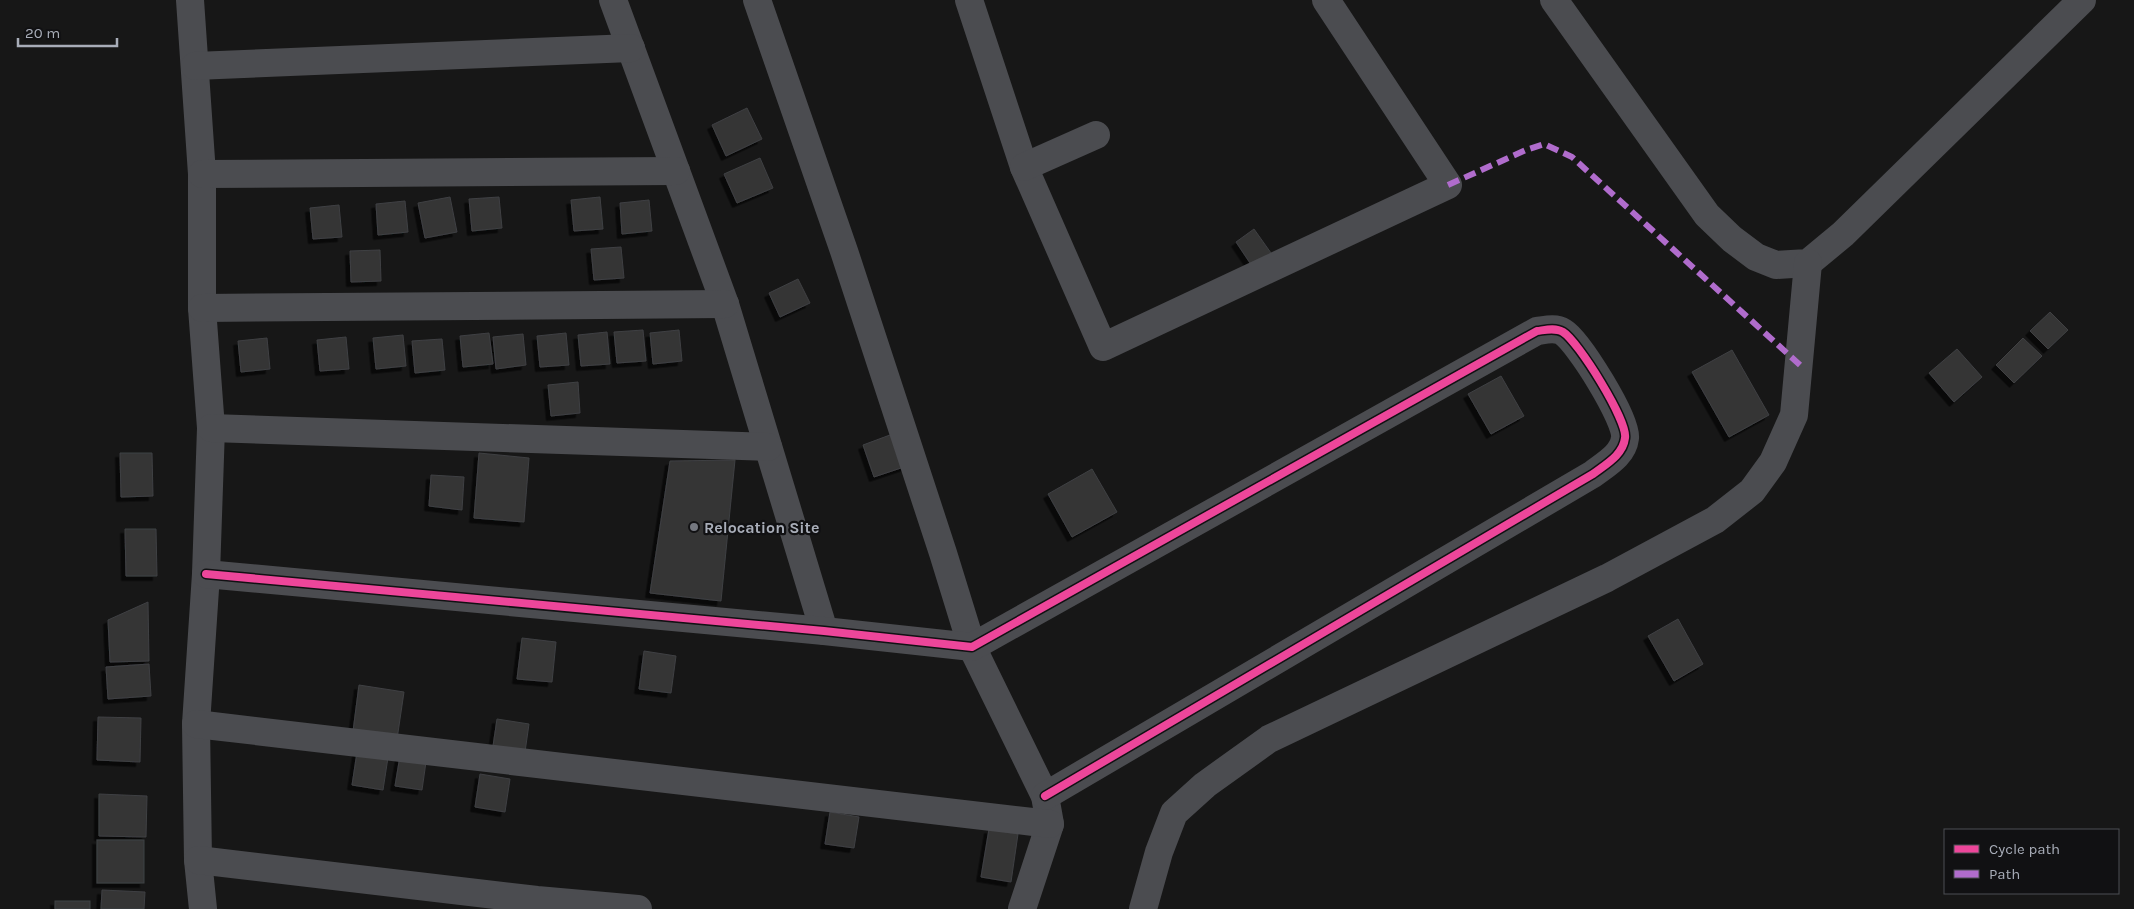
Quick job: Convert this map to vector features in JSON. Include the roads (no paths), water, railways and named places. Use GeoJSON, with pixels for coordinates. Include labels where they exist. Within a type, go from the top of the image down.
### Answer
{"type":"FeatureCollection","features":[{"type":"Feature","properties":{"kind":"street"},"geometry":{"type":"LineString","coordinates":[[190,0],[202,174],[202,308],[212,428],[206,574],[196,724],[198,860],[203,909]]}},
{"type":"Feature","properties":{"kind":"street"},"geometry":{"type":"LineString","coordinates":[[613,0],[725,304],[824,631]]}},
{"type":"Feature","properties":{"kind":"street"},"geometry":{"type":"LineString","coordinates":[[756,0],[848,260],[972,647],[1045,796],[1050,824],[1022,909]]}},
{"type":"Feature","properties":{"kind":"street"},"geometry":{"type":"LineString","coordinates":[[969,0],[1024,167],[1103,347],[1448,185],[1326,0]]}},
{"type":"Feature","properties":{"kind":"street"},"geometry":{"type":"LineString","coordinates":[[1554,0],[1707,215],[1732,239],[1756,258],[1776,265],[1808,263],[1843,234],[2082,0]]}},
{"type":"Feature","properties":{"kind":"street"},"geometry":{"type":"LineString","coordinates":[[195,66],[630,48]]}},
{"type":"Feature","properties":{"kind":"street"},"geometry":{"type":"LineString","coordinates":[[1024,167],[1096,134]]}},
{"type":"Feature","properties":{"kind":"street"},"geometry":{"type":"LineString","coordinates":[[202,174],[676,171]]}},
{"type":"Feature","properties":{"kind":"street"},"geometry":{"type":"LineString","coordinates":[[1143,909],[1159,852],[1174,813],[1204,785],[1269,739],[1607,578],[1715,520],[1752,491],[1773,462],[1794,415],[1808,263]]}},
{"type":"Feature","properties":{"kind":"street"},"geometry":{"type":"LineString","coordinates":[[202,308],[725,304]]}},
{"type":"Feature","properties":{"kind":"street"},"geometry":{"type":"LineString","coordinates":[[206,574],[824,631],[972,647],[1537,331],[1553,328],[1564,332],[1598,376],[1619,415],[1626,437],[1618,455],[1593,474],[1045,796]]}},
{"type":"Feature","properties":{"kind":"street"},"geometry":{"type":"LineString","coordinates":[[212,428],[768,447]]}},
{"type":"Feature","properties":{"kind":"street"},"geometry":{"type":"LineString","coordinates":[[196,724],[1050,824]]}},
{"type":"Feature","properties":{"kind":"street"},"geometry":{"type":"LineString","coordinates":[[198,860],[537,900],[638,909]]}},
{"type":"Feature","properties":{"kind":"place","name":"Relocation Site"},"geometry":{"type":"Point","coordinates":[694,527]}}]}
